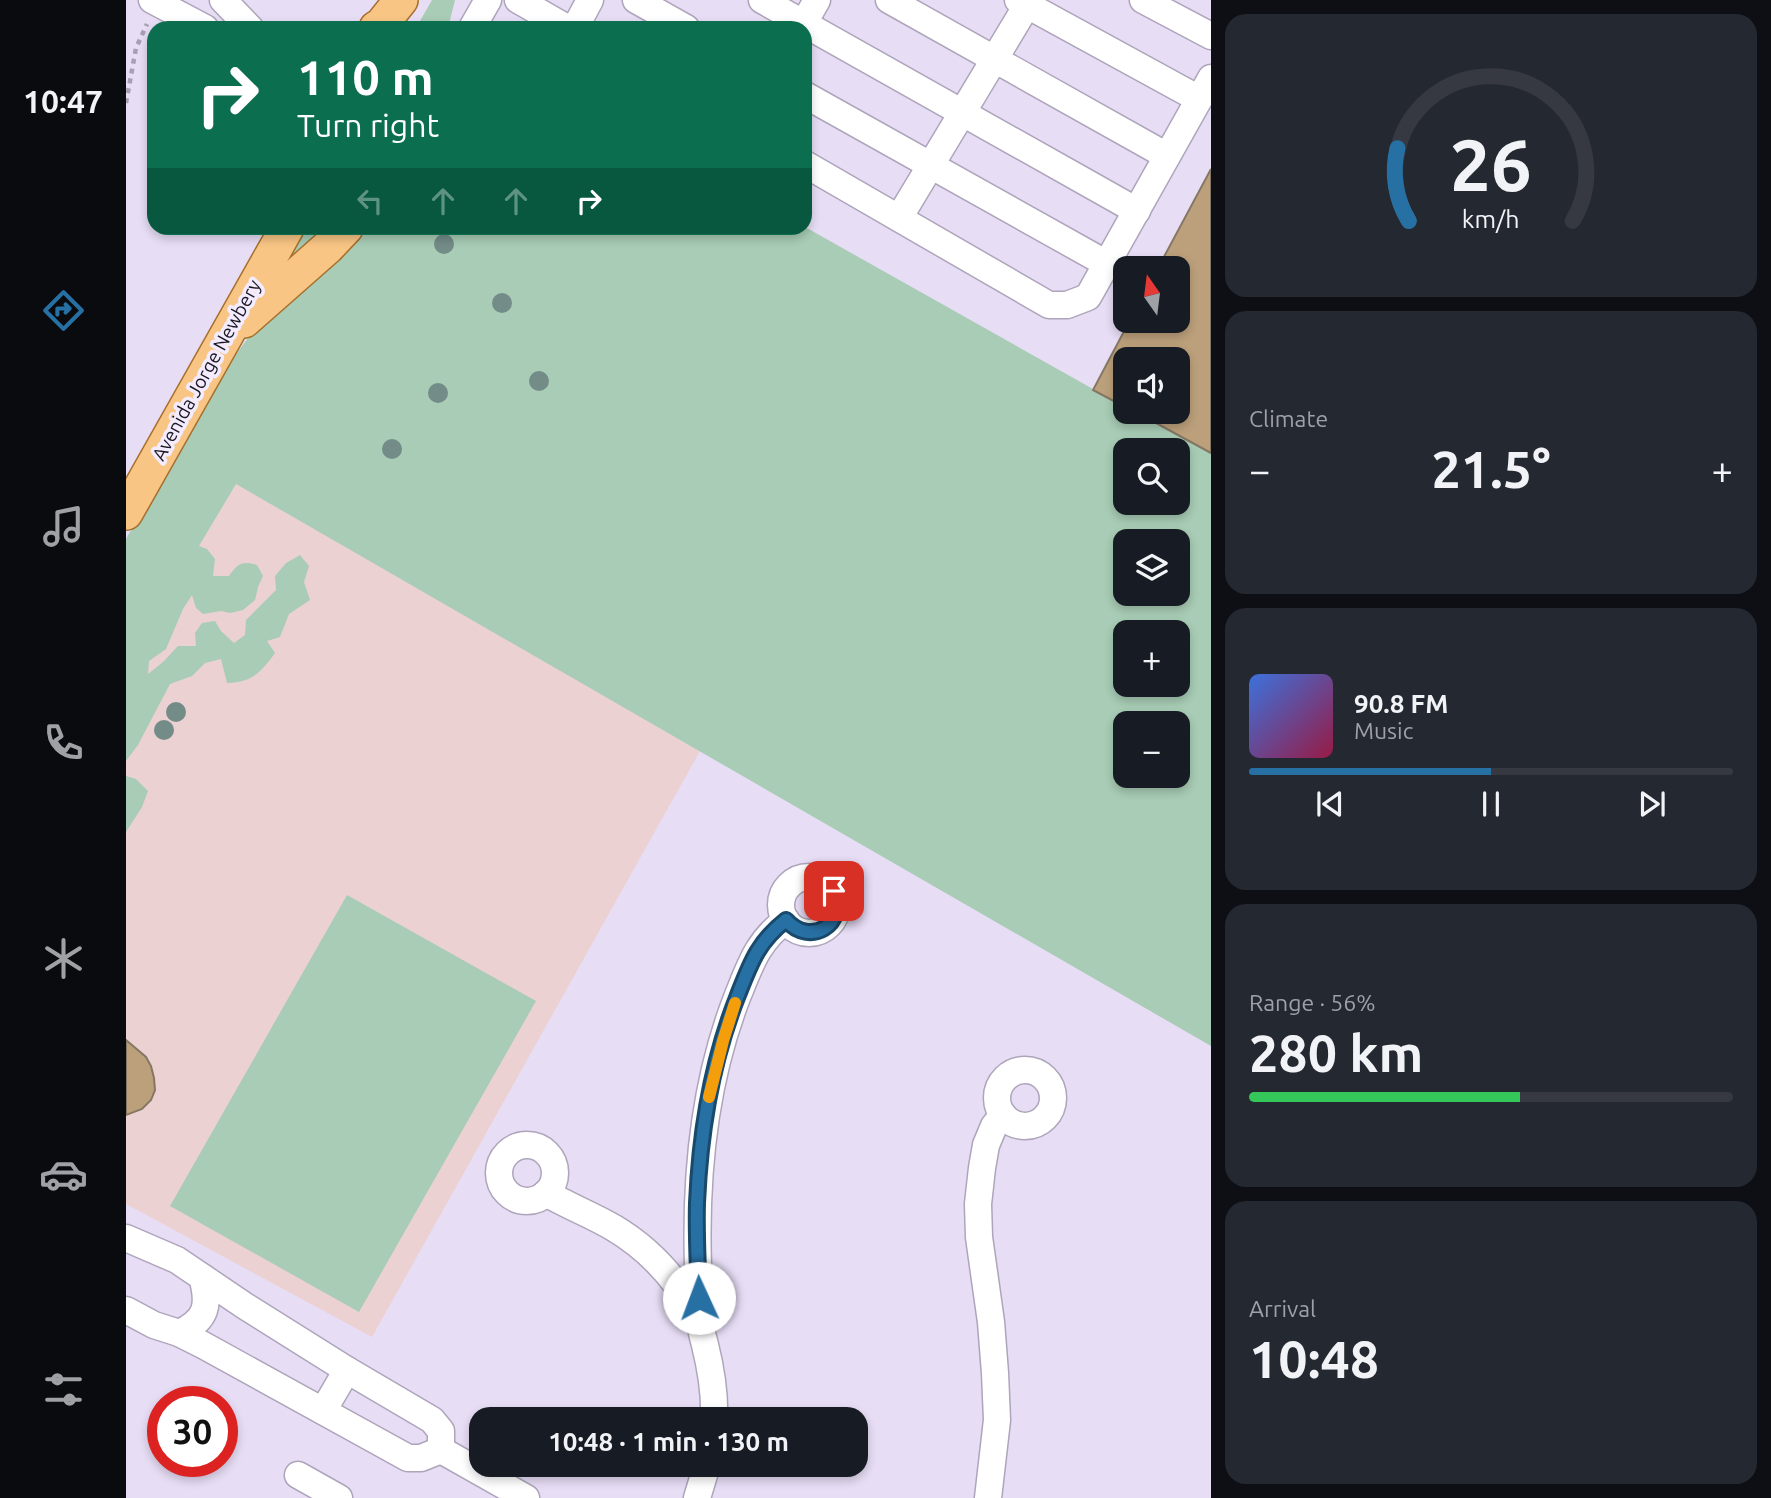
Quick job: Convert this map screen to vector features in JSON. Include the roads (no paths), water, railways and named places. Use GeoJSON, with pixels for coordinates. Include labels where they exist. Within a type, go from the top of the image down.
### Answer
{"type":"FeatureCollection","features":[{"type":"Feature","properties":{"kind":"main road"},"geometry":{"type":"LineString","coordinates":[[384,21],[401,0]]}},
{"type":"Feature","properties":{"kind":"main road"},"geometry":{"type":"LineString","coordinates":[[405,21],[418,0]]}},
{"type":"Feature","properties":{"kind":"main road","name":"Avenida Jorge Newbery"},"geometry":{"type":"LineString","coordinates":[[126,513],[281,235]]}},
{"type":"Feature","properties":{"kind":"main road"},"geometry":{"type":"LineString","coordinates":[[224,339],[339,235]]}},
{"type":"Feature","properties":{"kind":"street"},"geometry":{"type":"LineString","coordinates":[[223,0],[243,21]]}},
{"type":"Feature","properties":{"kind":"street"},"geometry":{"type":"LineString","coordinates":[[476,21],[488,0]]}},
{"type":"Feature","properties":{"kind":"street"},"geometry":{"type":"LineString","coordinates":[[518,0],[555,21]]}},
{"type":"Feature","properties":{"kind":"street"},"geometry":{"type":"LineString","coordinates":[[579,21],[590,0]]}},
{"type":"Feature","properties":{"kind":"street"},"geometry":{"type":"LineString","coordinates":[[636,0],[673,21]]}},
{"type":"Feature","properties":{"kind":"street"},"geometry":{"type":"LineString","coordinates":[[762,0],[795,21]]}},
{"type":"Feature","properties":{"kind":"street"},"geometry":{"type":"LineString","coordinates":[[806,21],[817,0]]}},
{"type":"Feature","properties":{"kind":"street"},"geometry":{"type":"LineString","coordinates":[[889,0],[1167,156]]}},
{"type":"Feature","properties":{"kind":"street"},"geometry":{"type":"LineString","coordinates":[[1143,0],[1211,36]]}},
{"type":"Feature","properties":{"kind":"street"},"geometry":{"type":"LineString","coordinates":[[812,168],[899,218],[1049,304],[1067,305],[1088,297],[1205,88],[1025,2],[899,218]]}},
{"type":"Feature","properties":{"kind":"street"},"geometry":{"type":"LineString","coordinates":[[159,4],[192,21]]}},
{"type":"Feature","properties":{"kind":"street"},"geometry":{"type":"LineString","coordinates":[[812,31],[1137,211]]}},
{"type":"Feature","properties":{"kind":"street"},"geometry":{"type":"LineString","coordinates":[[812,99],[1107,264]]}},
{"type":"Feature","properties":{"kind":"street"},"geometry":{"type":"LineString","coordinates":[[713,1407],[712,1380],[700,1321],[697,1202],[707,1108],[730,1017],[746,976],[764,940],[786,920]]}},
{"type":"Feature","properties":{"kind":"street"},"geometry":{"type":"LineString","coordinates":[[988,1498],[997,1420],[991,1322],[979,1237],[978,1203],[986,1145],[994,1126],[1003,1115]]}},
{"type":"Feature","properties":{"kind":"street"},"geometry":{"type":"LineString","coordinates":[[546,1193],[614,1228],[656,1259],[685,1294],[700,1321]]}},
{"type":"Feature","properties":{"kind":"street"},"geometry":{"type":"LineString","coordinates":[[131,1245],[177,1260],[245,1306],[432,1420],[441,1431],[441,1450]]}},
{"type":"Feature","properties":{"kind":"street"},"geometry":{"type":"LineString","coordinates":[[179,1333],[193,1326],[204,1312],[207,1294],[202,1276]]}},
{"type":"Feature","properties":{"kind":"street"},"geometry":{"type":"LineString","coordinates":[[126,1310],[203,1345],[408,1458],[421,1458],[441,1450]]}},
{"type":"Feature","properties":{"kind":"street"},"geometry":{"type":"LineString","coordinates":[[323,1411],[347,1370]]}},
{"type":"Feature","properties":{"kind":"street"},"geometry":{"type":"LineString","coordinates":[[441,1450],[499,1491],[526,1498]]}},
{"type":"Feature","properties":{"kind":"street"},"geometry":{"type":"LineString","coordinates":[[298,1475],[339,1498]]}},
{"type":"Feature","properties":{"kind":"street"},"geometry":{"type":"LineString","coordinates":[[697,1498],[703,1477]]}}]}
